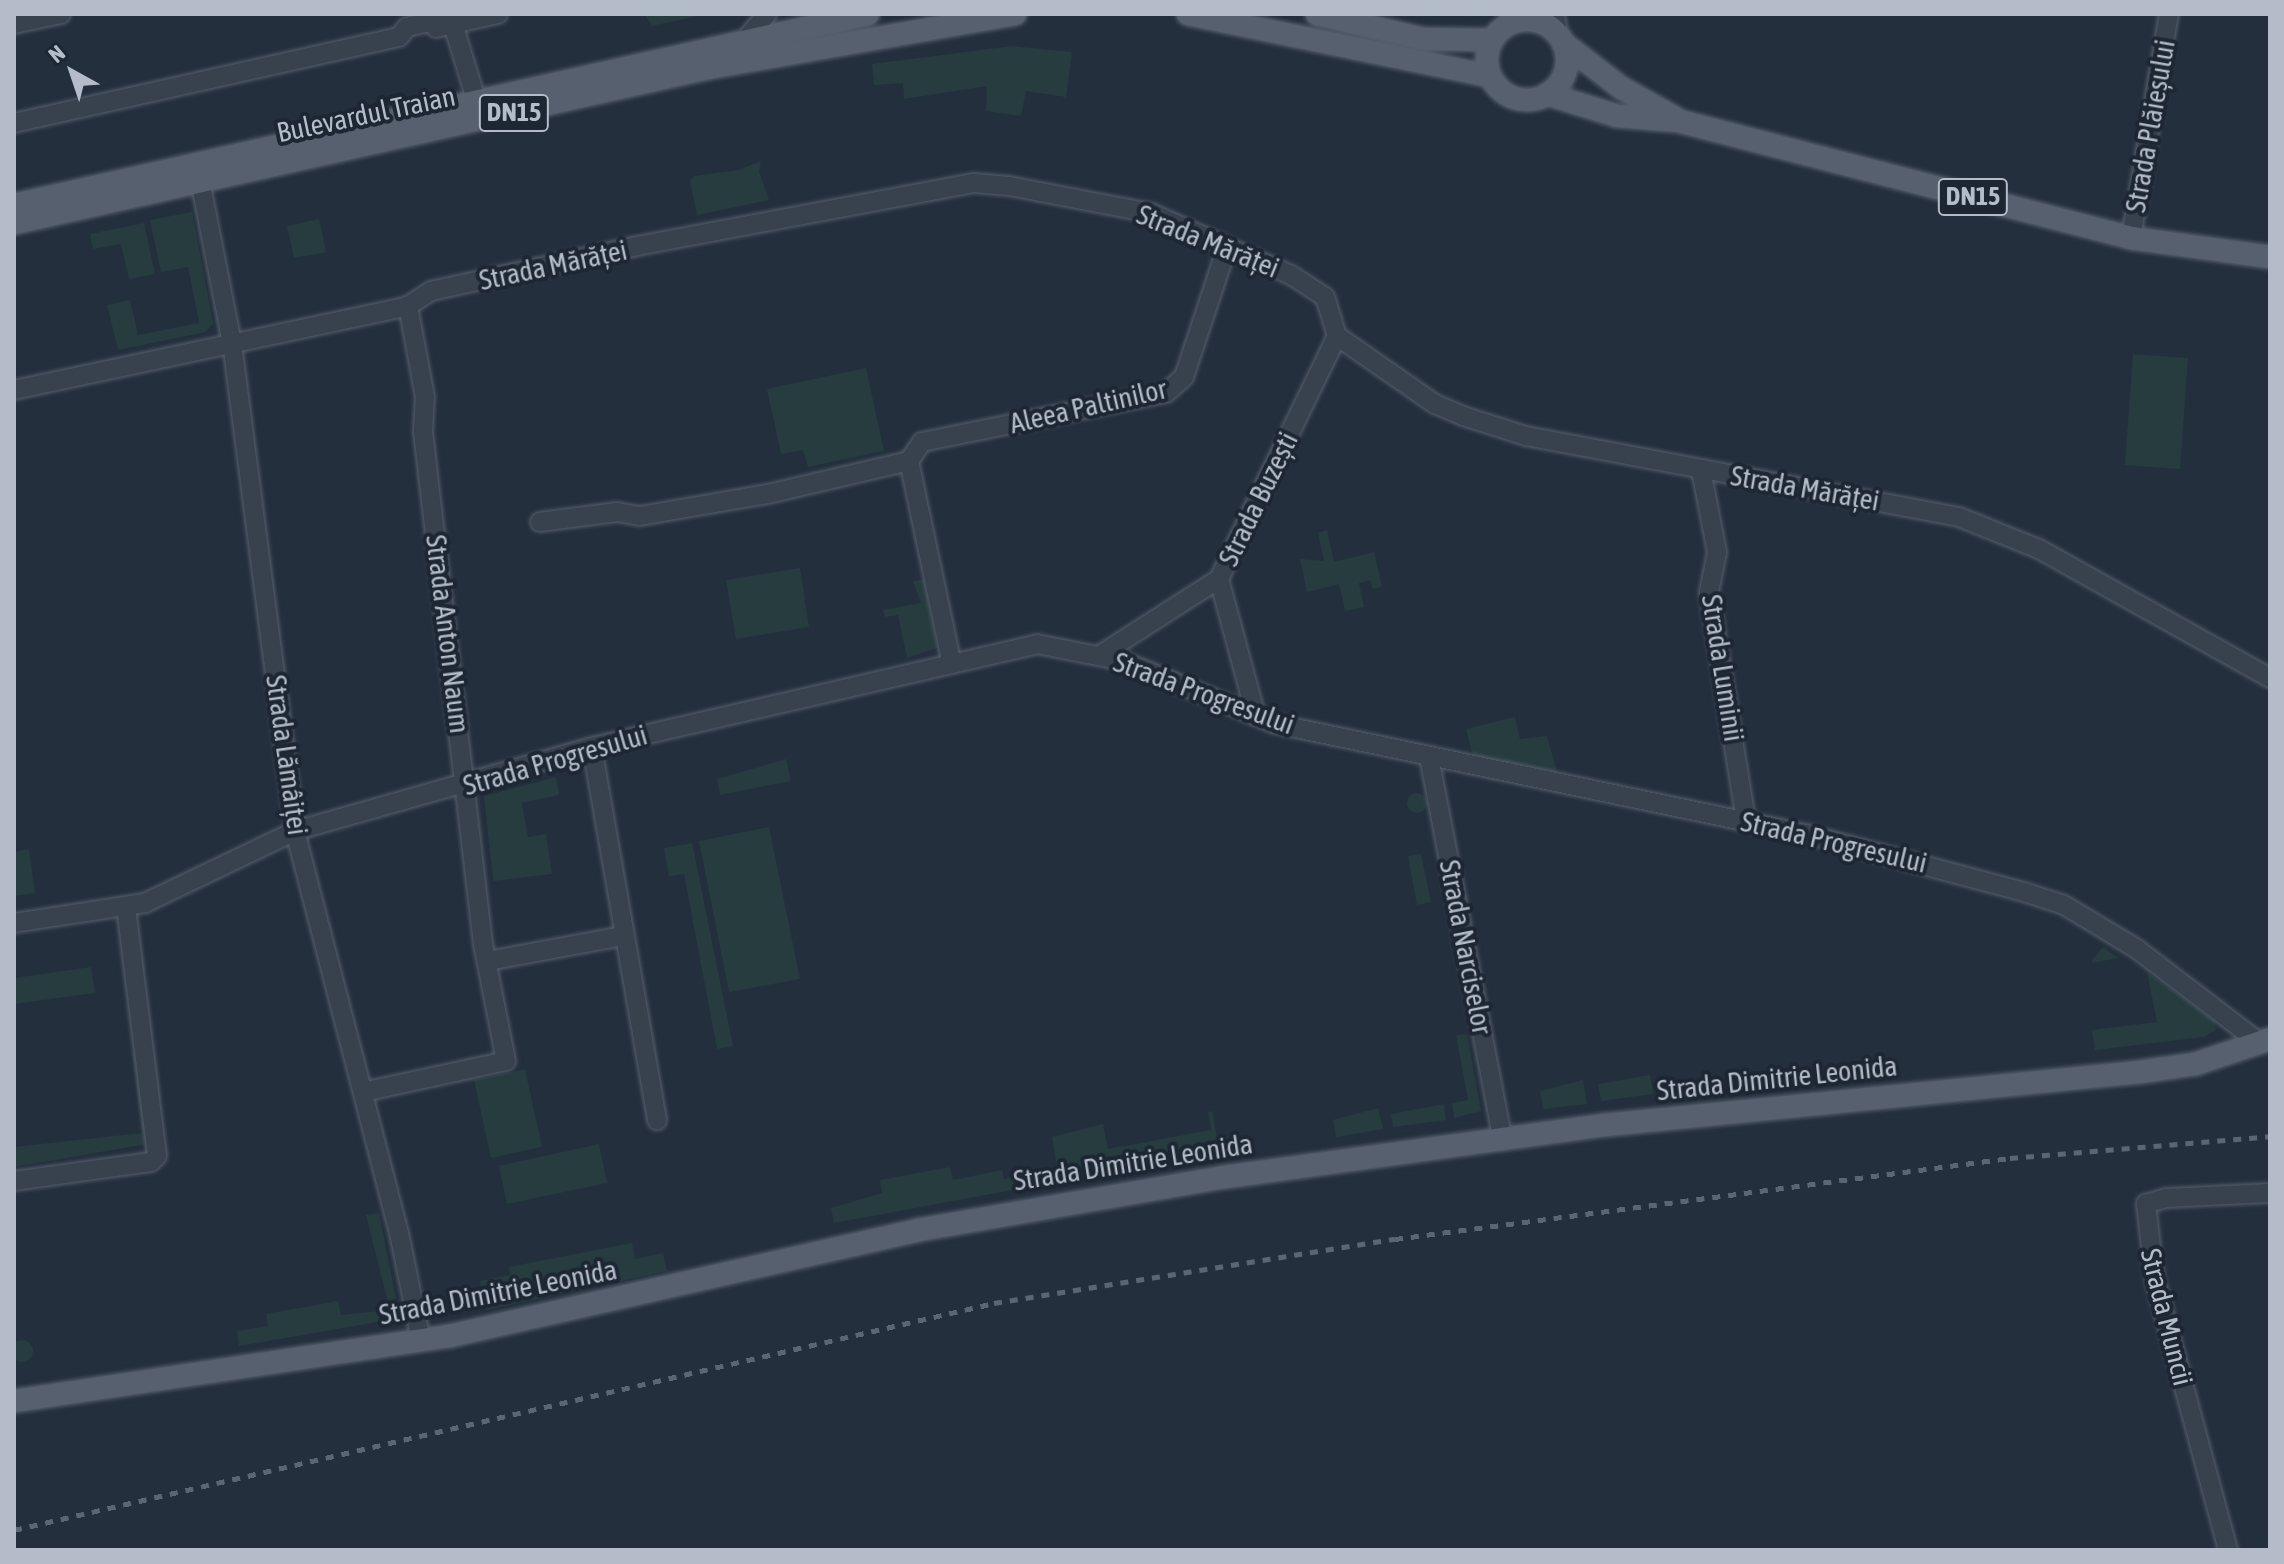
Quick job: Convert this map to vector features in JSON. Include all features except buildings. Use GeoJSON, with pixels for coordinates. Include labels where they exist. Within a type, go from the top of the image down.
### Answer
{"type":"FeatureCollection","features":[{"type":"Feature","properties":{"kind":"main road","name":"Bulevardul Traian"},"geometry":{"type":"LineString","coordinates":[[14,223],[476,99],[868,14]]}},
{"type":"Feature","properties":{"kind":"main road","name":"Bulevardul Traian"},"geometry":{"type":"LineString","coordinates":[[14,205],[198,172],[708,68],[1015,14]]}},
{"type":"Feature","properties":{"kind":"main road","name":"DN15"},"geometry":{"type":"LineString","coordinates":[[1188,14],[1490,76],[1509,96],[1535,99],[1547,94],[1617,116],[1679,121],[2131,238],[2270,257]]}},
{"type":"Feature","properties":{"kind":"main road","name":"DN15"},"geometry":{"type":"LineString","coordinates":[[1317,14],[1424,39],[1540,22],[1559,31],[1620,87],[1679,121]]}},
{"type":"Feature","properties":{"kind":"main road"},"geometry":{"type":"LineString","coordinates":[[1490,76],[1504,26]]}},
{"type":"Feature","properties":{"kind":"main road"},"geometry":{"type":"LineString","coordinates":[[1547,94],[1563,77],[1559,31]]}},
{"type":"Feature","properties":{"kind":"main road","name":"Strada Dimitrie Leonida"},"geometry":{"type":"LineString","coordinates":[[14,1401],[421,1340],[932,1227],[1502,1137],[2140,1072],[2195,1064],[2265,1041]]}},
{"type":"Feature","properties":{"kind":"street"},"geometry":{"type":"LineString","coordinates":[[14,24],[61,14]]}},
{"type":"Feature","properties":{"kind":"street"},"geometry":{"type":"LineString","coordinates":[[14,123],[399,37],[407,27],[498,14]]}},
{"type":"Feature","properties":{"kind":"street"},"geometry":{"type":"LineString","coordinates":[[746,39],[767,14]]}},
{"type":"Feature","properties":{"kind":"street","name":"Strada Plăieșului"},"geometry":{"type":"LineString","coordinates":[[2131,238],[2169,14]]}},
{"type":"Feature","properties":{"kind":"street"},"geometry":{"type":"LineString","coordinates":[[458,19],[476,99]]}},
{"type":"Feature","properties":{"kind":"street","name":"Strada Lămâiței"},"geometry":{"type":"LineString","coordinates":[[198,172],[232,343],[295,831],[363,1092],[421,1340]]}},
{"type":"Feature","properties":{"kind":"street","name":"Strada Mărăței"},"geometry":{"type":"LineString","coordinates":[[14,390],[408,306],[431,291],[974,183],[1151,213],[1227,247],[1319,291],[1330,305],[1337,336],[1435,404],[1463,416],[1526,436],[1917,507],[1999,531],[2074,567],[2270,678]]}},
{"type":"Feature","properties":{"kind":"street","name":"Aleea Paltinilor"},"geometry":{"type":"LineString","coordinates":[[540,522],[695,507],[909,461],[922,442],[1177,388],[1227,247]]}},
{"type":"Feature","properties":{"kind":"street","name":"Strada Anton Naum"},"geometry":{"type":"LineString","coordinates":[[363,1092],[506,1061],[488,961],[423,432],[425,397],[408,306]]}},
{"type":"Feature","properties":{"kind":"street","name":"Strada Buzești"},"geometry":{"type":"LineString","coordinates":[[1100,655],[1219,579],[1337,336]]}},
{"type":"Feature","properties":{"kind":"street"},"geometry":{"type":"LineString","coordinates":[[909,461],[951,660]]}},
{"type":"Feature","properties":{"kind":"street","name":"Strada Luminii"},"geometry":{"type":"LineString","coordinates":[[1701,470],[1717,552],[1709,592],[1746,821]]}},
{"type":"Feature","properties":{"kind":"street"},"geometry":{"type":"LineString","coordinates":[[1219,579],[1256,716]]}},
{"type":"Feature","properties":{"kind":"street","name":"Strada Progresului"},"geometry":{"type":"LineString","coordinates":[[14,923],[126,907],[162,896],[295,831],[592,747],[951,660],[1037,644],[1100,655],[1256,716],[1429,757],[1746,821],[1941,867],[2064,905],[2137,949],[2265,1041]]}},
{"type":"Feature","properties":{"kind":"street"},"geometry":{"type":"LineString","coordinates":[[592,747],[657,1120]]}},
{"type":"Feature","properties":{"kind":"street","name":"Strada Narciselor"},"geometry":{"type":"LineString","coordinates":[[1429,757],[1502,1137]]}},
{"type":"Feature","properties":{"kind":"street"},"geometry":{"type":"LineString","coordinates":[[14,1181],[151,1162],[157,1156],[126,907]]}},
{"type":"Feature","properties":{"kind":"street"},"geometry":{"type":"LineString","coordinates":[[488,961],[623,936]]}},
{"type":"Feature","properties":{"kind":"street","name":"Strada Muncii"},"geometry":{"type":"LineString","coordinates":[[2228,1550],[2155,1280],[2146,1204],[2166,1198],[2270,1193]]}},
{"type":"Feature","properties":{"kind":"green space"},"geometry":{"type":"Polygon","coordinates":[[[645,14],[707,14],[652,26],[645,14]]]}},
{"type":"Feature","properties":{"kind":"green space"},"geometry":{"type":"Polygon","coordinates":[[[1012,46],[1072,52],[1066,97],[1026,91],[1021,116],[986,111],[987,86],[904,99],[903,83],[874,85],[872,64],[1012,46]]]}},
{"type":"Feature","properties":{"kind":"green space"},"geometry":{"type":"Polygon","coordinates":[[[761,161],[759,172],[769,200],[697,215],[690,181],[694,176],[739,170],[761,161]]]}},
{"type":"Feature","properties":{"kind":"green space"},"geometry":{"type":"Polygon","coordinates":[[[192,212],[213,323],[206,332],[118,350],[107,305],[130,300],[138,335],[199,323],[188,267],[161,272],[150,220],[192,212]]]}},
{"type":"Feature","properties":{"kind":"green space"},"geometry":{"type":"Polygon","coordinates":[[[319,219],[326,252],[294,258],[287,226],[319,219]]]}},
{"type":"Feature","properties":{"kind":"green space"},"geometry":{"type":"Polygon","coordinates":[[[144,223],[155,274],[129,279],[121,244],[93,249],[90,234],[144,223]]]}},
{"type":"Feature","properties":{"kind":"green space"},"geometry":{"type":"Polygon","coordinates":[[[2133,354],[2188,358],[2180,469],[2125,465],[2133,354]]]}},
{"type":"Feature","properties":{"kind":"green space"},"geometry":{"type":"Polygon","coordinates":[[[866,368],[884,451],[808,467],[803,450],[781,454],[767,389],[866,368]]]}},
{"type":"Feature","properties":{"kind":"green space"},"geometry":{"type":"Polygon","coordinates":[[[1327,530],[1334,562],[1374,552],[1382,587],[1373,589],[1370,580],[1359,583],[1364,607],[1345,611],[1339,584],[1307,592],[1300,559],[1324,561],[1318,533],[1327,530]]]}},
{"type":"Feature","properties":{"kind":"green space"},"geometry":{"type":"Polygon","coordinates":[[[800,568],[809,627],[736,639],[726,580],[800,568]]]}},
{"type":"Feature","properties":{"kind":"green space"},"geometry":{"type":"Polygon","coordinates":[[[924,579],[937,648],[907,658],[898,615],[885,617],[883,610],[921,603],[913,581],[924,579]]]}},
{"type":"Feature","properties":{"kind":"green space"},"geometry":{"type":"Polygon","coordinates":[[[1515,717],[1520,739],[1547,736],[1557,772],[1473,756],[1466,729],[1515,717]]]}},
{"type":"Feature","properties":{"kind":"green space"},"geometry":{"type":"Polygon","coordinates":[[[786,759],[791,781],[720,795],[717,779],[786,759]]]}},
{"type":"Feature","properties":{"kind":"green space"},"geometry":{"type":"Polygon","coordinates":[[[556,777],[559,795],[522,803],[528,837],[546,834],[552,874],[493,881],[484,796],[556,777]]]}},
{"type":"Feature","properties":{"kind":"green space"},"geometry":{"type":"Polygon","coordinates":[[[1417,793],[1424,796],[1427,803],[1424,810],[1417,813],[1410,810],[1407,803],[1410,796],[1417,793]]]}},
{"type":"Feature","properties":{"kind":"green space"},"geometry":{"type":"Polygon","coordinates":[[[769,827],[800,979],[729,992],[699,841],[769,827]]]}},
{"type":"Feature","properties":{"kind":"green space"},"geometry":{"type":"Polygon","coordinates":[[[692,843],[733,1046],[717,1049],[684,874],[669,876],[664,848],[692,843]]]}},
{"type":"Feature","properties":{"kind":"green space"},"geometry":{"type":"Polygon","coordinates":[[[29,849],[35,893],[14,896],[14,852],[29,849]]]}},
{"type":"Feature","properties":{"kind":"green space"},"geometry":{"type":"Polygon","coordinates":[[[1421,854],[1431,902],[1417,905],[1408,856],[1421,854]]]}},
{"type":"Feature","properties":{"kind":"green space"},"geometry":{"type":"Polygon","coordinates":[[[2103,947],[2118,958],[2092,963],[2092,960],[2103,947]]]}},
{"type":"Feature","properties":{"kind":"green space"},"geometry":{"type":"Polygon","coordinates":[[[91,967],[95,993],[14,1004],[14,978],[91,967]]]}},
{"type":"Feature","properties":{"kind":"green space"},"geometry":{"type":"Polygon","coordinates":[[[2147,972],[2214,1020],[2216,1030],[2204,1037],[2095,1050],[2092,1030],[2157,1022],[2147,972]]]}},
{"type":"Feature","properties":{"kind":"green space"},"geometry":{"type":"Polygon","coordinates":[[[1467,1034],[1481,1111],[1454,1118],[1452,1103],[1468,1100],[1456,1035],[1467,1034]]]}},
{"type":"Feature","properties":{"kind":"green space"},"geometry":{"type":"Polygon","coordinates":[[[139,1051],[148,1144],[14,1167],[14,1147],[142,1133],[132,1052],[139,1051]]]}},
{"type":"Feature","properties":{"kind":"green space"},"geometry":{"type":"Polygon","coordinates":[[[525,1069],[542,1147],[491,1158],[474,1080],[525,1069]]]}},
{"type":"Feature","properties":{"kind":"green space"},"geometry":{"type":"Polygon","coordinates":[[[1650,1075],[1653,1094],[1601,1101],[1598,1084],[1650,1075]]]}},
{"type":"Feature","properties":{"kind":"green space"},"geometry":{"type":"Polygon","coordinates":[[[1583,1080],[1587,1104],[1543,1109],[1540,1091],[1583,1080]]]}},
{"type":"Feature","properties":{"kind":"green space"},"geometry":{"type":"Polygon","coordinates":[[[1444,1104],[1446,1120],[1393,1127],[1391,1114],[1444,1104]]]}},
{"type":"Feature","properties":{"kind":"green space"},"geometry":{"type":"Polygon","coordinates":[[[1378,1108],[1383,1129],[1336,1137],[1333,1120],[1378,1108]]]}},
{"type":"Feature","properties":{"kind":"green space"},"geometry":{"type":"Polygon","coordinates":[[[1212,1111],[1218,1143],[1058,1173],[1052,1137],[1103,1124],[1108,1149],[1211,1130],[1208,1112],[1212,1111]]]}},
{"type":"Feature","properties":{"kind":"green space"},"geometry":{"type":"Polygon","coordinates":[[[599,1144],[607,1183],[507,1204],[499,1166],[599,1144]]]}},
{"type":"Feature","properties":{"kind":"green space"},"geometry":{"type":"Polygon","coordinates":[[[950,1167],[953,1180],[1002,1170],[1004,1179],[1016,1177],[1018,1189],[834,1223],[831,1208],[882,1193],[880,1180],[950,1167]]]}},
{"type":"Feature","properties":{"kind":"green space"},"geometry":{"type":"Polygon","coordinates":[[[379,1213],[400,1318],[239,1346],[237,1331],[268,1326],[266,1314],[338,1301],[341,1315],[390,1310],[366,1215],[379,1213]]]}},
{"type":"Feature","properties":{"kind":"green space"},"geometry":{"type":"Polygon","coordinates":[[[632,1243],[635,1259],[663,1253],[667,1271],[486,1310],[480,1281],[510,1275],[509,1267],[632,1243]]]}},
{"type":"Feature","properties":{"kind":"green space"},"geometry":{"type":"Polygon","coordinates":[[[22,1340],[30,1343],[33,1351],[30,1359],[22,1362],[14,1359],[11,1351],[14,1343],[22,1340]]]}},
{"type":"Feature","properties":{"kind":"railway"},"geometry":{"type":"LineString","coordinates":[[14,1530],[994,1303],[1395,1239],[2010,1158],[2270,1136]]}}]}
